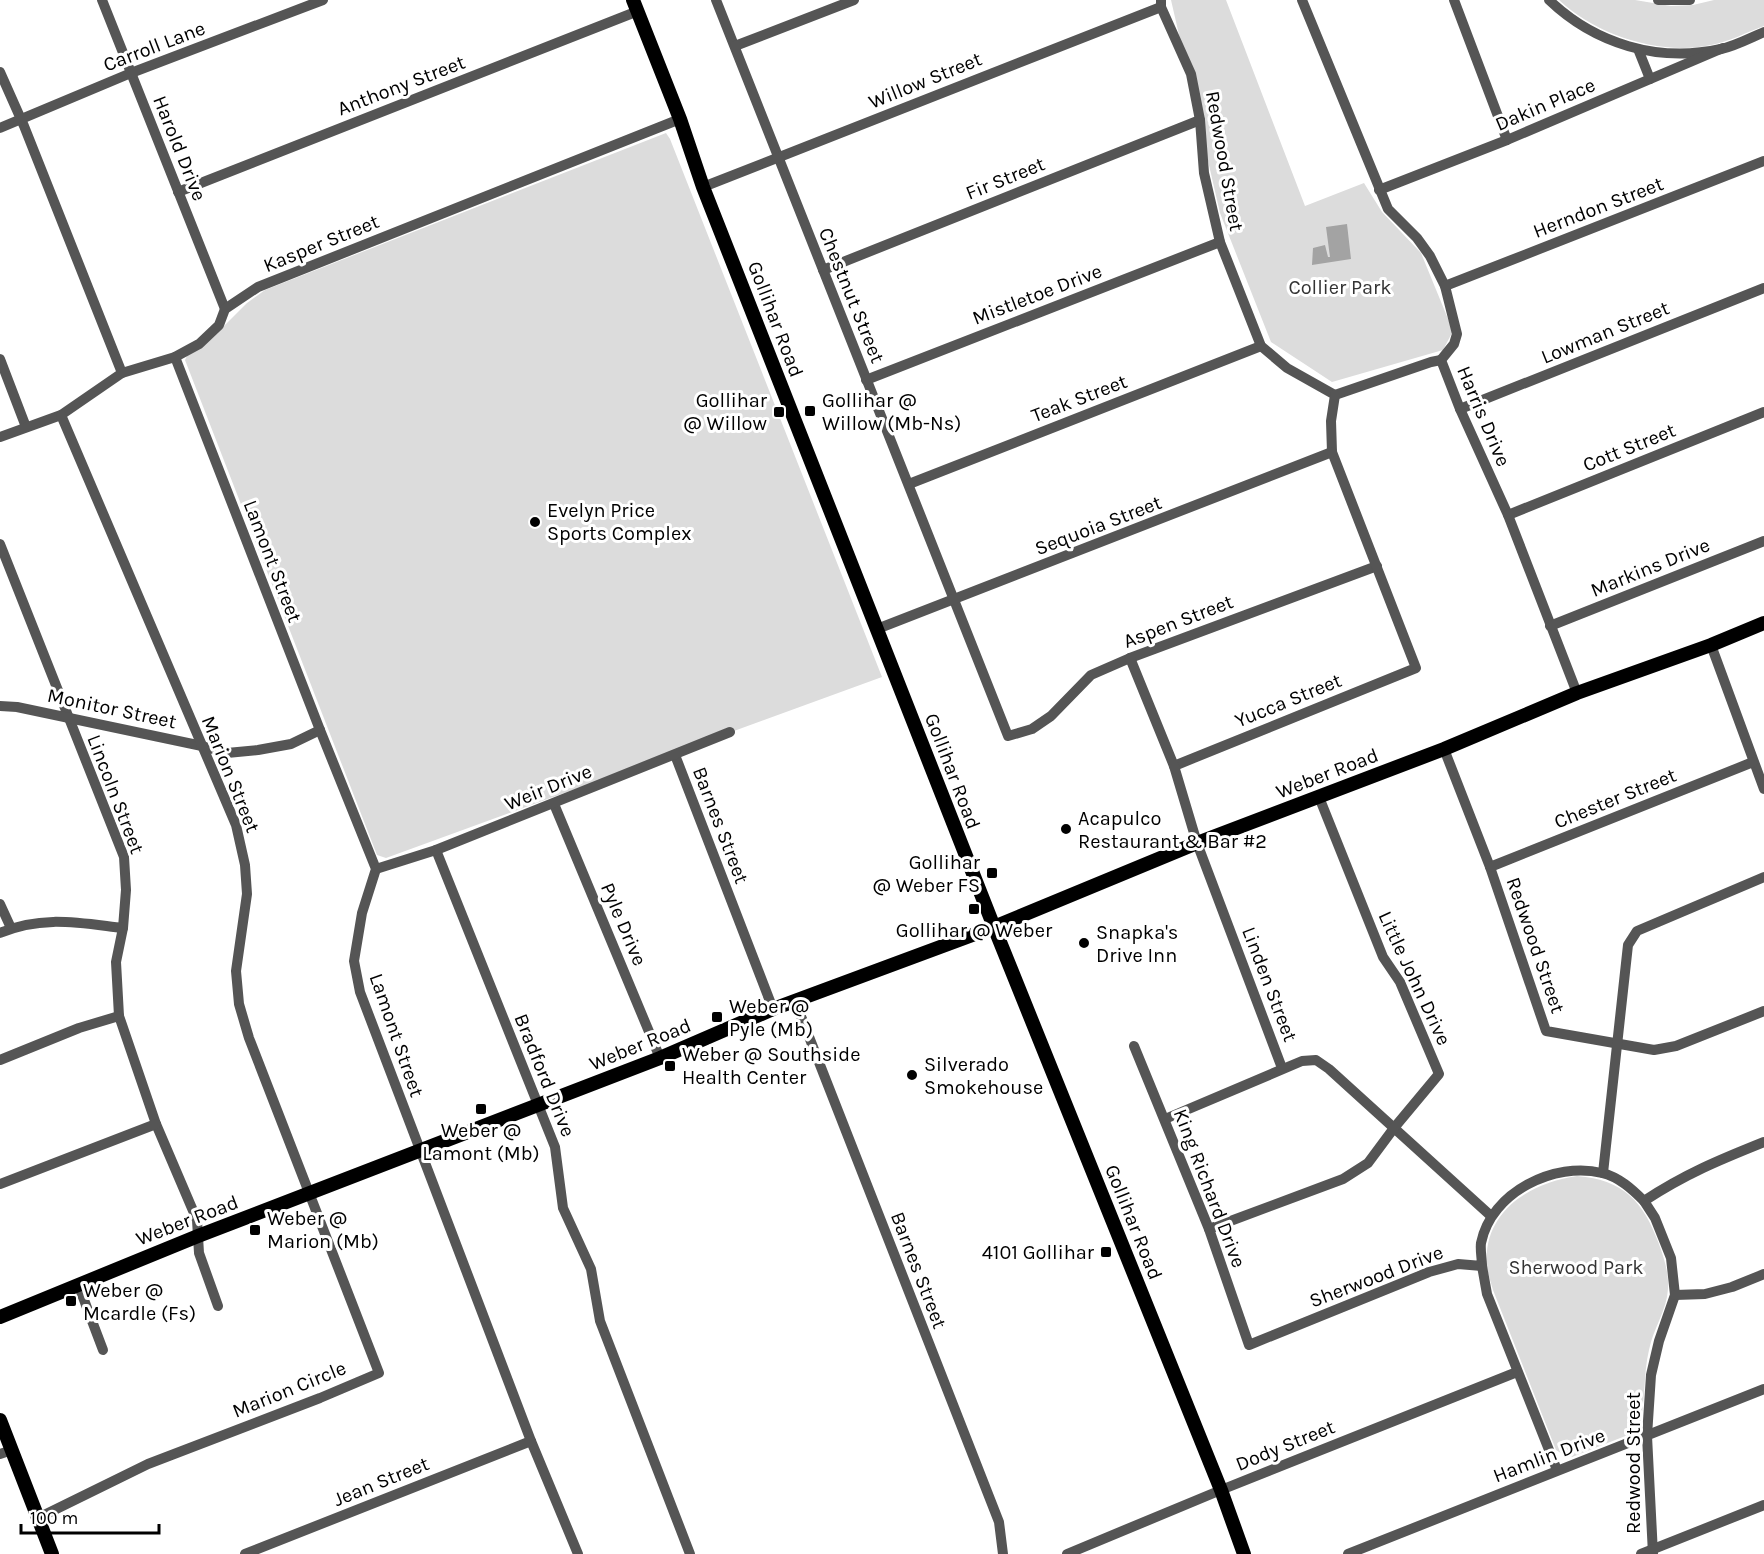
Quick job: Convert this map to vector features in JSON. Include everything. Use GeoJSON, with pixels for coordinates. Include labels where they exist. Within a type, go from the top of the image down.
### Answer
{"type":"FeatureCollection","features":[{"type":"Feature","properties":{"kind":"main road","name":"Gollihar Road"},"geometry":{"type":"LineString","coordinates":[[636,6],[680,119],[703,187],[994,927],[1221,1490],[1244,1554]]}},
{"type":"Feature","properties":{"kind":"main road","name":"Weber Road"},"geometry":{"type":"LineString","coordinates":[[0,1317],[198,1236],[660,1058],[773,1009],[994,927],[1197,843],[1444,749],[1577,693],[1711,645],[1764,623]]}},
{"type":"Feature","properties":{"kind":"main road"},"geometry":{"type":"LineString","coordinates":[[0,1420],[6,1452],[38,1518],[52,1554]]}},
{"type":"Feature","properties":{"kind":"street","name":"Harold Drive"},"geometry":{"type":"LineString","coordinates":[[102,0],[225,309]]}},
{"type":"Feature","properties":{"kind":"street","name":"Carroll Lane"},"geometry":{"type":"LineString","coordinates":[[0,128],[131,73],[322,0]]}},
{"type":"Feature","properties":{"kind":"street","name":"Chestnut Street"},"geometry":{"type":"LineString","coordinates":[[716,0],[1008,736]]}},
{"type":"Feature","properties":{"kind":"street"},"geometry":{"type":"LineString","coordinates":[[735,46],[854,0]]}},
{"type":"Feature","properties":{"kind":"street","name":"Harris Drive"},"geometry":{"type":"LineString","coordinates":[[1302,0],[1388,209],[1418,238],[1430,256],[1444,286],[1457,334],[1454,344],[1441,360],[1460,409],[1508,515],[1577,693]]}},
{"type":"Feature","properties":{"kind":"street"},"geometry":{"type":"LineString","coordinates":[[1454,0],[1507,140]]}},
{"type":"Feature","properties":{"kind":"street"},"geometry":{"type":"LineString","coordinates":[[1549,0],[1578,24],[1600,37],[1638,49],[1675,53],[1701,52],[1723,48],[1764,32]]}},
{"type":"Feature","properties":{"kind":"street"},"geometry":{"type":"LineString","coordinates":[[1658,0],[1690,0]]}},
{"type":"Feature","properties":{"kind":"street","name":"Redwood Street"},"geometry":{"type":"LineString","coordinates":[[1161,3],[1191,74],[1200,120],[1204,173],[1220,242],[1262,346],[1287,368],[1335,395]]}},
{"type":"Feature","properties":{"kind":"street","name":"Willow Street"},"geometry":{"type":"LineString","coordinates":[[703,187],[1161,3]]}},
{"type":"Feature","properties":{"kind":"street","name":"Anthony Street"},"geometry":{"type":"LineString","coordinates":[[178,192],[636,6]]}},
{"type":"Feature","properties":{"kind":"street","name":"Dakin Place"},"geometry":{"type":"LineString","coordinates":[[1379,189],[1507,140],[1723,48]]}},
{"type":"Feature","properties":{"kind":"street"},"geometry":{"type":"LineString","coordinates":[[1638,49],[1650,79]]}},
{"type":"Feature","properties":{"kind":"street"},"geometry":{"type":"LineString","coordinates":[[0,72],[122,374]]}},
{"type":"Feature","properties":{"kind":"street","name":"Kasper Street"},"geometry":{"type":"LineString","coordinates":[[0,437],[60,415],[122,374],[175,357],[199,344],[219,325],[225,309],[258,287],[680,119]]}},
{"type":"Feature","properties":{"kind":"street","name":"Fir Street"},"geometry":{"type":"LineString","coordinates":[[823,270],[1200,120]]}},
{"type":"Feature","properties":{"kind":"street","name":"Herndon Street"},"geometry":{"type":"LineString","coordinates":[[1444,286],[1764,161]]}},
{"type":"Feature","properties":{"kind":"street","name":"Mistletoe Drive"},"geometry":{"type":"LineString","coordinates":[[866,380],[1220,242]]}},
{"type":"Feature","properties":{"kind":"street","name":"Lowman Street"},"geometry":{"type":"LineString","coordinates":[[1460,409],[1764,288]]}},
{"type":"Feature","properties":{"kind":"street","name":"Teak Street"},"geometry":{"type":"LineString","coordinates":[[909,484],[1262,346]]}},
{"type":"Feature","properties":{"kind":"street","name":"Lamont Street"},"geometry":{"type":"LineString","coordinates":[[175,357],[376,869],[362,913],[354,961],[360,992],[573,1553]]}},
{"type":"Feature","properties":{"kind":"street"},"geometry":{"type":"LineString","coordinates":[[0,359],[26,427]]}},
{"type":"Feature","properties":{"kind":"street"},"geometry":{"type":"LineString","coordinates":[[1377,566],[1332,453],[1331,421],[1335,395],[1441,360]]}},
{"type":"Feature","properties":{"kind":"street","name":"Cott Street"},"geometry":{"type":"LineString","coordinates":[[1508,515],[1764,412]]}},
{"type":"Feature","properties":{"kind":"street","name":"Marion Street"},"geometry":{"type":"LineString","coordinates":[[60,415],[236,825],[245,865],[247,894],[236,971],[239,1004],[249,1038],[309,1194]]}},
{"type":"Feature","properties":{"kind":"street","name":"Sequoia Street"},"geometry":{"type":"LineString","coordinates":[[877,629],[1332,453]]}},
{"type":"Feature","properties":{"kind":"street","name":"Markins Drive"},"geometry":{"type":"LineString","coordinates":[[1550,626],[1764,541]]}},
{"type":"Feature","properties":{"kind":"street","name":"Lincoln Street"},"geometry":{"type":"LineString","coordinates":[[0,544],[3,562],[124,857],[126,890],[123,928],[116,962],[119,1017],[156,1124],[196,1220],[199,1253],[218,1306]]}},
{"type":"Feature","properties":{"kind":"street","name":"Aspen Street"},"geometry":{"type":"LineString","coordinates":[[1008,736],[1032,729],[1051,716],[1091,675],[1130,658],[1377,566]]}},
{"type":"Feature","properties":{"kind":"street","name":"Yucca Street"},"geometry":{"type":"LineString","coordinates":[[1174,766],[1416,668],[1377,566]]}},
{"type":"Feature","properties":{"kind":"street"},"geometry":{"type":"LineString","coordinates":[[1711,645],[1764,789]]}},
{"type":"Feature","properties":{"kind":"street","name":"Linden Street"},"geometry":{"type":"LineString","coordinates":[[1130,658],[1174,766],[1197,843],[1282,1068],[1302,1061],[1316,1060],[1329,1069],[1491,1216]]}},
{"type":"Feature","properties":{"kind":"street","name":"Monitor Street"},"geometry":{"type":"LineString","coordinates":[[0,706],[17,707],[227,753],[291,744],[320,730]]}},
{"type":"Feature","properties":{"kind":"street","name":"Weir Drive"},"geometry":{"type":"LineString","coordinates":[[376,869],[436,850],[730,732]]}},
{"type":"Feature","properties":{"kind":"street","name":"Redwood Street"},"geometry":{"type":"LineString","coordinates":[[1444,749],[1490,867],[1546,1031],[1616,1042]]}},
{"type":"Feature","properties":{"kind":"street","name":"Barnes Street"},"geometry":{"type":"LineString","coordinates":[[675,755],[773,1009]]}},
{"type":"Feature","properties":{"kind":"street","name":"Chester Street"},"geometry":{"type":"LineString","coordinates":[[1490,867],[1753,762]]}},
{"type":"Feature","properties":{"kind":"street","name":"Little John Drive"},"geometry":{"type":"LineString","coordinates":[[1209,1229],[1343,1179],[1368,1163],[1439,1074],[1401,982],[1383,957],[1319,796]]}},
{"type":"Feature","properties":{"kind":"street","name":"Pyle Drive"},"geometry":{"type":"LineString","coordinates":[[554,804],[660,1058]]}},
{"type":"Feature","properties":{"kind":"street","name":"Bradford Drive"},"geometry":{"type":"LineString","coordinates":[[436,850],[555,1147],[563,1208],[591,1269],[600,1321],[690,1554]]}},
{"type":"Feature","properties":{"kind":"street"},"geometry":{"type":"LineString","coordinates":[[1603,1173],[1628,945],[1637,930],[1764,877]]}},
{"type":"Feature","properties":{"kind":"street"},"geometry":{"type":"LineString","coordinates":[[0,904],[5,930],[35,922],[64,921],[123,928]]}},
{"type":"Feature","properties":{"kind":"street","name":"Barnes Street"},"geometry":{"type":"LineString","coordinates":[[795,1001],[999,1522],[1003,1554]]}},
{"type":"Feature","properties":{"kind":"street"},"geometry":{"type":"LineString","coordinates":[[1616,1042],[1654,1050],[1676,1046],[1764,1011]]}},
{"type":"Feature","properties":{"kind":"street"},"geometry":{"type":"LineString","coordinates":[[0,1060],[79,1028],[119,1017]]}},
{"type":"Feature","properties":{"kind":"street","name":"King Richard Drive"},"geometry":{"type":"LineString","coordinates":[[1134,1046],[1166,1119],[1209,1229],[1249,1345]]}},
{"type":"Feature","properties":{"kind":"street"},"geometry":{"type":"LineString","coordinates":[[1166,1119],[1282,1068]]}},
{"type":"Feature","properties":{"kind":"street"},"geometry":{"type":"LineString","coordinates":[[0,1184],[156,1124]]}},
{"type":"Feature","properties":{"kind":"street"},"geometry":{"type":"LineString","coordinates":[[1557,1470],[1487,1294],[1481,1243],[1491,1216],[1505,1200],[1541,1178],[1579,1170],[1603,1173],[1632,1189],[1644,1201],[1704,1165],[1764,1142]]}},
{"type":"Feature","properties":{"kind":"street","name":"Marion Circle"},"geometry":{"type":"LineString","coordinates":[[38,1518],[148,1464],[379,1373],[309,1194]]}},
{"type":"Feature","properties":{"kind":"street","name":"Redwood Street"},"geometry":{"type":"LineString","coordinates":[[1644,1201],[1655,1218],[1671,1258],[1675,1295],[1659,1341],[1651,1375],[1647,1436],[1649,1553]]}},
{"type":"Feature","properties":{"kind":"street","name":"Sherwood Drive"},"geometry":{"type":"LineString","coordinates":[[1249,1345],[1429,1272],[1458,1264],[1482,1266]]}},
{"type":"Feature","properties":{"kind":"street"},"geometry":{"type":"LineString","coordinates":[[1675,1295],[1705,1294],[1732,1287],[1764,1274]]}},
{"type":"Feature","properties":{"kind":"street"},"geometry":{"type":"LineString","coordinates":[[78,1284],[104,1350]]}},
{"type":"Feature","properties":{"kind":"street","name":"Dody Street"},"geometry":{"type":"LineString","coordinates":[[1067,1554],[1517,1372]]}},
{"type":"Feature","properties":{"kind":"street","name":"Hamlin Drive"},"geometry":{"type":"LineString","coordinates":[[1348,1554],[1764,1389]]}},
{"type":"Feature","properties":{"kind":"street","name":"Jean Street"},"geometry":{"type":"LineString","coordinates":[[245,1554],[531,1441]]}},
{"type":"Feature","properties":{"kind":"street"},"geometry":{"type":"LineString","coordinates":[[1649,1553],[1764,1505]]}},
{"type":"Feature","properties":{"kind":"green space","name":"Collier Park"},"geometry":{"type":"Polygon","coordinates":[[[1171,0],[1226,0],[1305,206],[1364,183],[1382,212],[1421,253],[1453,331],[1443,350],[1332,382],[1271,342],[1220,213],[1171,0]]]}},
{"type":"Feature","properties":{"kind":"green space"},"geometry":{"type":"Polygon","coordinates":[[[1559,0],[1635,0],[1671,6],[1693,5],[1714,0],[1764,0],[1764,26],[1718,44],[1671,48],[1650,45],[1610,33],[1574,12],[1559,0]]]}},
{"type":"Feature","properties":{"kind":"green space","name":"Evelyn Price Sports Complex"},"geometry":{"type":"Polygon","coordinates":[[[666,133],[882,677],[386,858],[377,855],[185,360],[187,356],[213,337],[247,303],[265,290],[666,133]]]}},
{"type":"Feature","properties":{"kind":"green space","name":"Sherwood Park"},"geometry":{"type":"Polygon","coordinates":[[[1577,1176],[1607,1182],[1630,1195],[1653,1229],[1667,1271],[1668,1289],[1649,1350],[1639,1427],[1633,1433],[1572,1457],[1556,1450],[1493,1290],[1487,1267],[1487,1248],[1492,1231],[1512,1204],[1526,1193],[1542,1185],[1577,1176]]]}},
{"type":"Feature","properties":{"kind":"shaded area"},"geometry":{"type":"Polygon","coordinates":[[[1347,224],[1351,259],[1312,265],[1313,248],[1325,245],[1328,257],[1330,257],[1326,227],[1347,224]]]}},
{"type":"Feature","properties":{"kind":"place","name":"Gollihar @ Willow (Mb-Ns)"},"geometry":{"type":"Point","coordinates":[810,411]}},
{"type":"Feature","properties":{"kind":"place","name":"Gollihar @ Willow"},"geometry":{"type":"Point","coordinates":[779,412]}},
{"type":"Feature","properties":{"kind":"place","name":"Evelyn Price Sports Complex"},"geometry":{"type":"Point","coordinates":[535,522]}},
{"type":"Feature","properties":{"kind":"place","name":"Acapulco Restaurant & Bar #2"},"geometry":{"type":"Point","coordinates":[1066,829]}},
{"type":"Feature","properties":{"kind":"place","name":"Gollihar @ Weber FS"},"geometry":{"type":"Point","coordinates":[992,873]}},
{"type":"Feature","properties":{"kind":"place","name":"Gollihar @ Weber"},"geometry":{"type":"Point","coordinates":[974,909]}},
{"type":"Feature","properties":{"kind":"place","name":"Snapka's Drive Inn"},"geometry":{"type":"Point","coordinates":[1084,943]}},
{"type":"Feature","properties":{"kind":"place","name":"Weber @ Pyle (Mb)"},"geometry":{"type":"Point","coordinates":[717,1017]}},
{"type":"Feature","properties":{"kind":"place","name":"Weber @ Southside Health Center"},"geometry":{"type":"Point","coordinates":[670,1066]}},
{"type":"Feature","properties":{"kind":"place","name":"Silverado Smokehouse"},"geometry":{"type":"Point","coordinates":[912,1075]}},
{"type":"Feature","properties":{"kind":"place","name":"Weber @ Lamont (Mb)"},"geometry":{"type":"Point","coordinates":[481,1109]}},
{"type":"Feature","properties":{"kind":"place","name":"Weber @ Marion (Mb)"},"geometry":{"type":"Point","coordinates":[255,1230]}},
{"type":"Feature","properties":{"kind":"place","name":"4101 Gollihar"},"geometry":{"type":"Point","coordinates":[1106,1252]}},
{"type":"Feature","properties":{"kind":"place","name":"Weber @ Mcardle (Fs)"},"geometry":{"type":"Point","coordinates":[71,1301]}}]}
